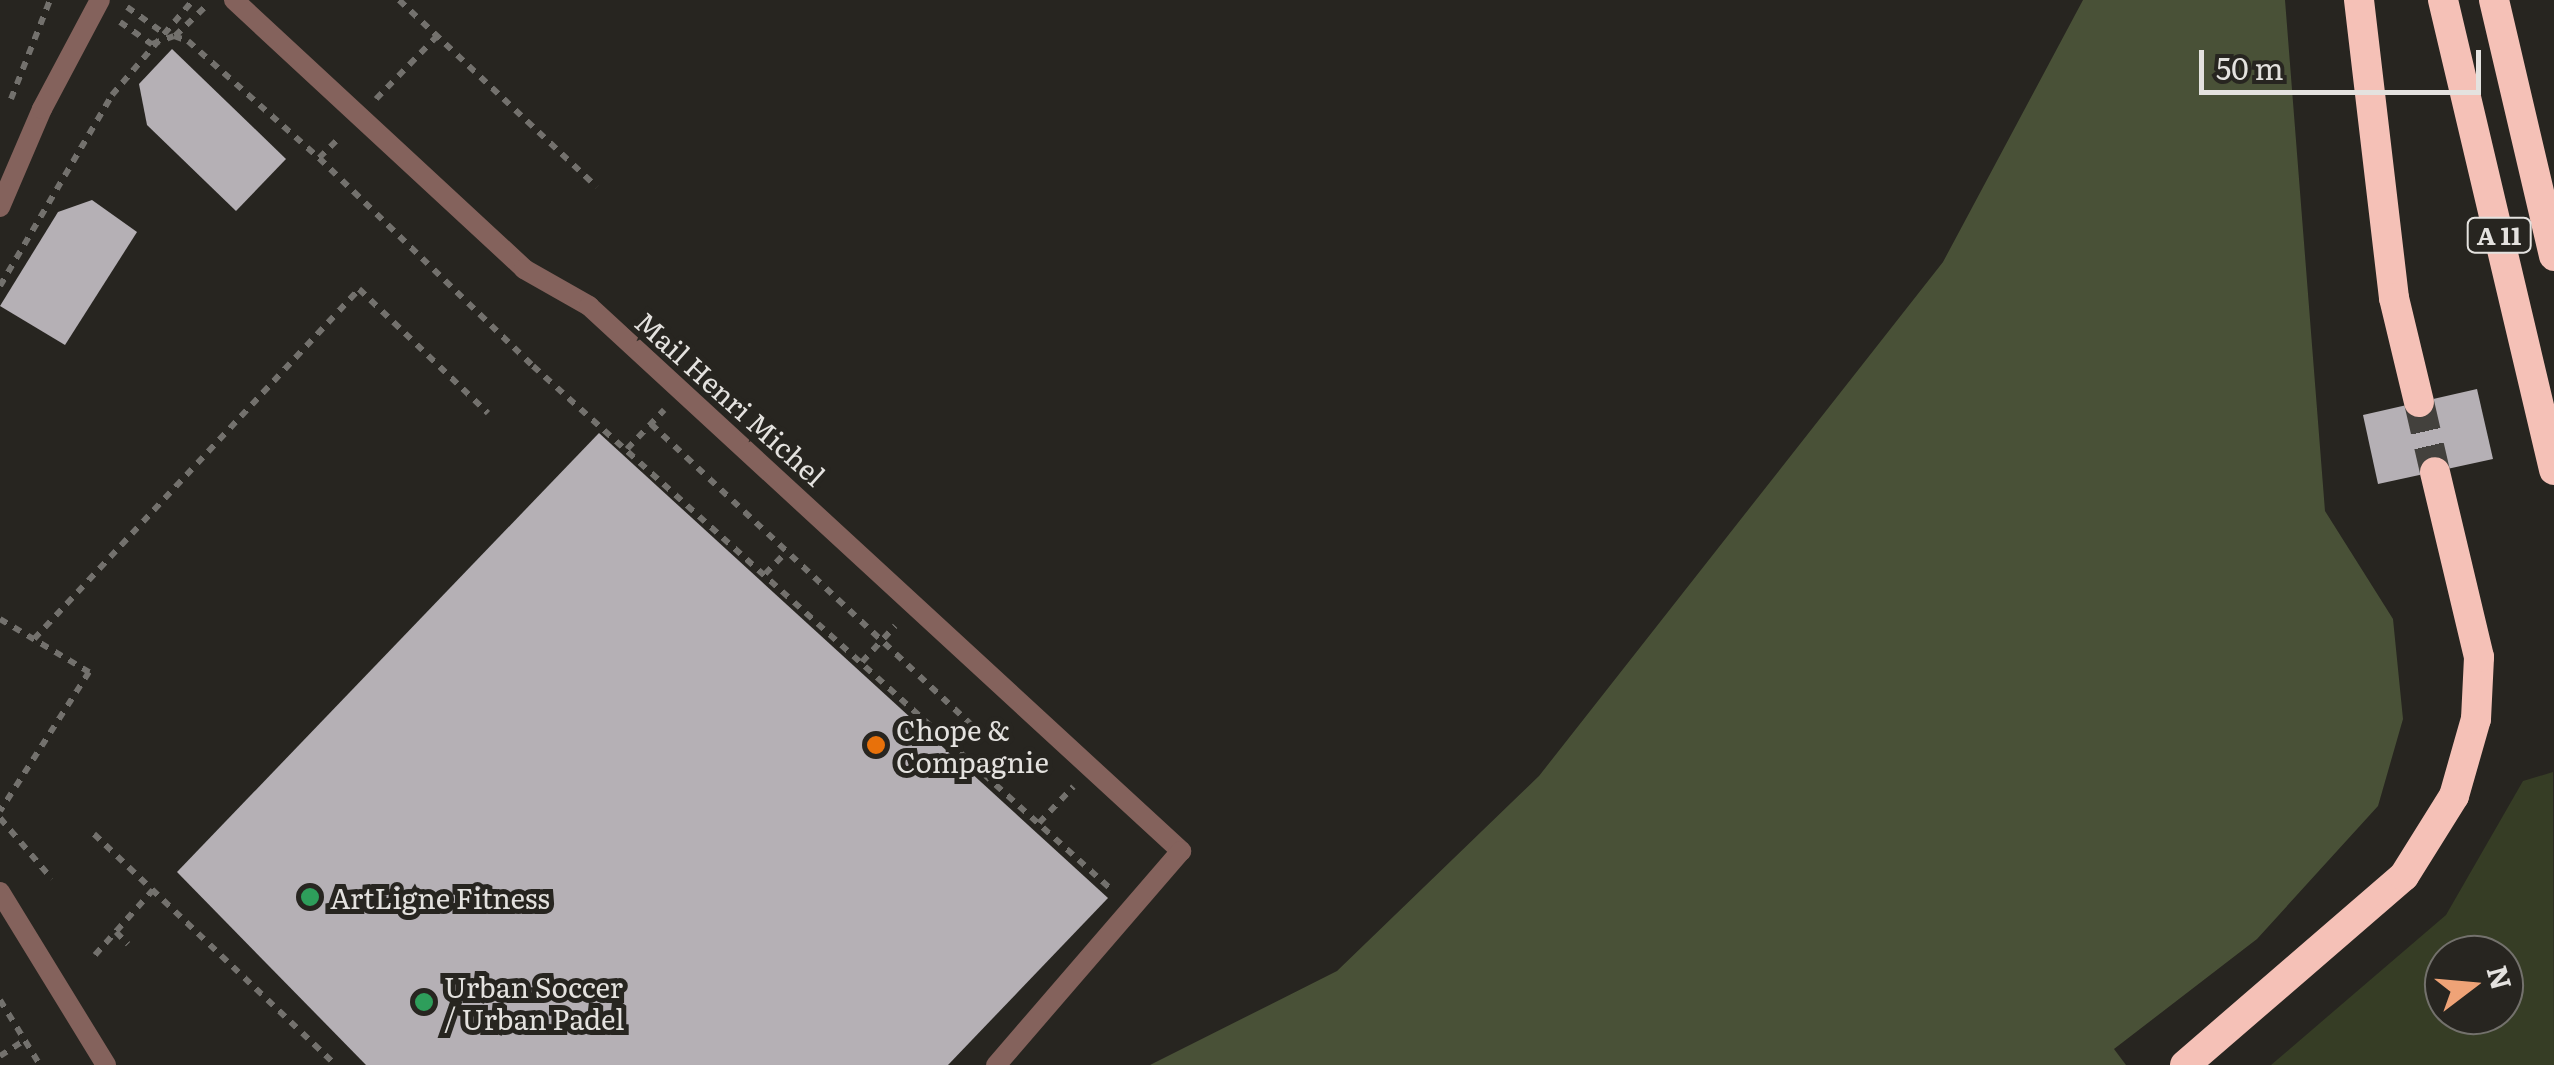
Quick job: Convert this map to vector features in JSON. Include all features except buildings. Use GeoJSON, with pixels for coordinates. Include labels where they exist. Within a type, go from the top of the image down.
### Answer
{"type":"FeatureCollection","features":[{"type":"Feature","properties":{"kind":"highway"},"geometry":{"type":"LineString","coordinates":[[2359,0],[2394,298],[2419,402]]}},
{"type":"Feature","properties":{"kind":"highway","name":"A 11"},"geometry":{"type":"LineString","coordinates":[[2443,0],[2554,470]]}},
{"type":"Feature","properties":{"kind":"highway","name":"A 11"},"geometry":{"type":"LineString","coordinates":[[2494,0],[2554,256]]}},
{"type":"Feature","properties":{"kind":"highway"},"geometry":{"type":"LineString","coordinates":[[2185,1065],[2404,876],[2454,796],[2476,719],[2479,657],[2435,472]]}},
{"type":"Feature","properties":{"kind":"street","name":"Mail Henri Michel"},"geometry":{"type":"LineString","coordinates":[[234,0],[524,269],[589,306],[1182,850],[1132,908]]}},
{"type":"Feature","properties":{"kind":"street"},"geometry":{"type":"LineString","coordinates":[[0,207],[42,109],[98,3]]}},
{"type":"Feature","properties":{"kind":"street"},"geometry":{"type":"LineString","coordinates":[[0,892],[106,1065]]}},
{"type":"Feature","properties":{"kind":"street"},"geometry":{"type":"LineString","coordinates":[[996,1065],[1132,908]]}},
{"type":"Feature","properties":{"kind":"path"},"geometry":{"type":"LineString","coordinates":[[8,109],[50,0]]}},
{"type":"Feature","properties":{"kind":"path"},"geometry":{"type":"LineString","coordinates":[[118,0],[162,32]]}},
{"type":"Feature","properties":{"kind":"path"},"geometry":{"type":"LineString","coordinates":[[0,286],[112,95],[193,0]]}},
{"type":"Feature","properties":{"kind":"path"},"geometry":{"type":"LineString","coordinates":[[152,44],[174,36],[212,0]]}},
{"type":"Feature","properties":{"kind":"path"},"geometry":{"type":"LineString","coordinates":[[399,0],[597,187]]}},
{"type":"Feature","properties":{"kind":"path"},"geometry":{"type":"LineString","coordinates":[[98,3],[152,44]]}},
{"type":"Feature","properties":{"kind":"path"},"geometry":{"type":"LineString","coordinates":[[174,36],[188,41],[319,158],[533,366],[1132,908]]}},
{"type":"Feature","properties":{"kind":"path"},"geometry":{"type":"LineString","coordinates":[[34,639],[359,289],[488,413]]}},
{"type":"Feature","properties":{"kind":"path"},"geometry":{"type":"LineString","coordinates":[[627,449],[681,390]]}},
{"type":"Feature","properties":{"kind":"path"},"geometry":{"type":"LineString","coordinates":[[652,424],[971,724],[952,745]]}},
{"type":"Feature","properties":{"kind":"path"},"geometry":{"type":"LineString","coordinates":[[765,574],[785,553]]}},
{"type":"Feature","properties":{"kind":"path"},"geometry":{"type":"LineString","coordinates":[[862,662],[916,604]]}},
{"type":"Feature","properties":{"kind":"path"},"geometry":{"type":"LineString","coordinates":[[0,619],[89,672],[0,814],[52,879]]}},
{"type":"Feature","properties":{"kind":"path"},"geometry":{"type":"LineString","coordinates":[[1039,822],[1092,767]]}},
{"type":"Feature","properties":{"kind":"path"},"geometry":{"type":"LineString","coordinates":[[94,834],[336,1065]]}},
{"type":"Feature","properties":{"kind":"path"},"geometry":{"type":"LineString","coordinates":[[95,955],[153,890]]}},
{"type":"Feature","properties":{"kind":"path"},"geometry":{"type":"LineString","coordinates":[[116,932],[128,944]]}},
{"type":"Feature","properties":{"kind":"path"},"geometry":{"type":"LineString","coordinates":[[0,1000],[40,1065]]}},
{"type":"Feature","properties":{"kind":"path"},"geometry":{"type":"LineString","coordinates":[[0,1056],[25,1040]]}},
{"type":"Feature","properties":{"kind":"green space"},"geometry":{"type":"Polygon","coordinates":[[[2083,0],[2285,0],[2325,511],[2393,619],[2403,719],[2378,806],[2257,939],[2114,1049],[2126,1065],[1150,1065],[1337,971],[1539,776],[1943,262],[2083,0]]]}},
{"type":"Feature","properties":{"kind":"green space"},"geometry":{"type":"Polygon","coordinates":[[[2553,772],[2554,1065],[2271,1065],[2446,915],[2523,781],[2553,772]]]}},
{"type":"Feature","properties":{"kind":"tunnel"},"geometry":{"type":"LineString","coordinates":[[2419,402],[2435,472]]}},
{"type":"Feature","properties":{"kind":"place","name":"Chope & Compagnie"},"geometry":{"type":"Point","coordinates":[876,745]}},
{"type":"Feature","properties":{"kind":"place","name":"ArtLigne Fitness"},"geometry":{"type":"Point","coordinates":[310,897]}},
{"type":"Feature","properties":{"kind":"place","name":"Urban Soccer / Urban Padel"},"geometry":{"type":"Point","coordinates":[424,1002]}}]}
